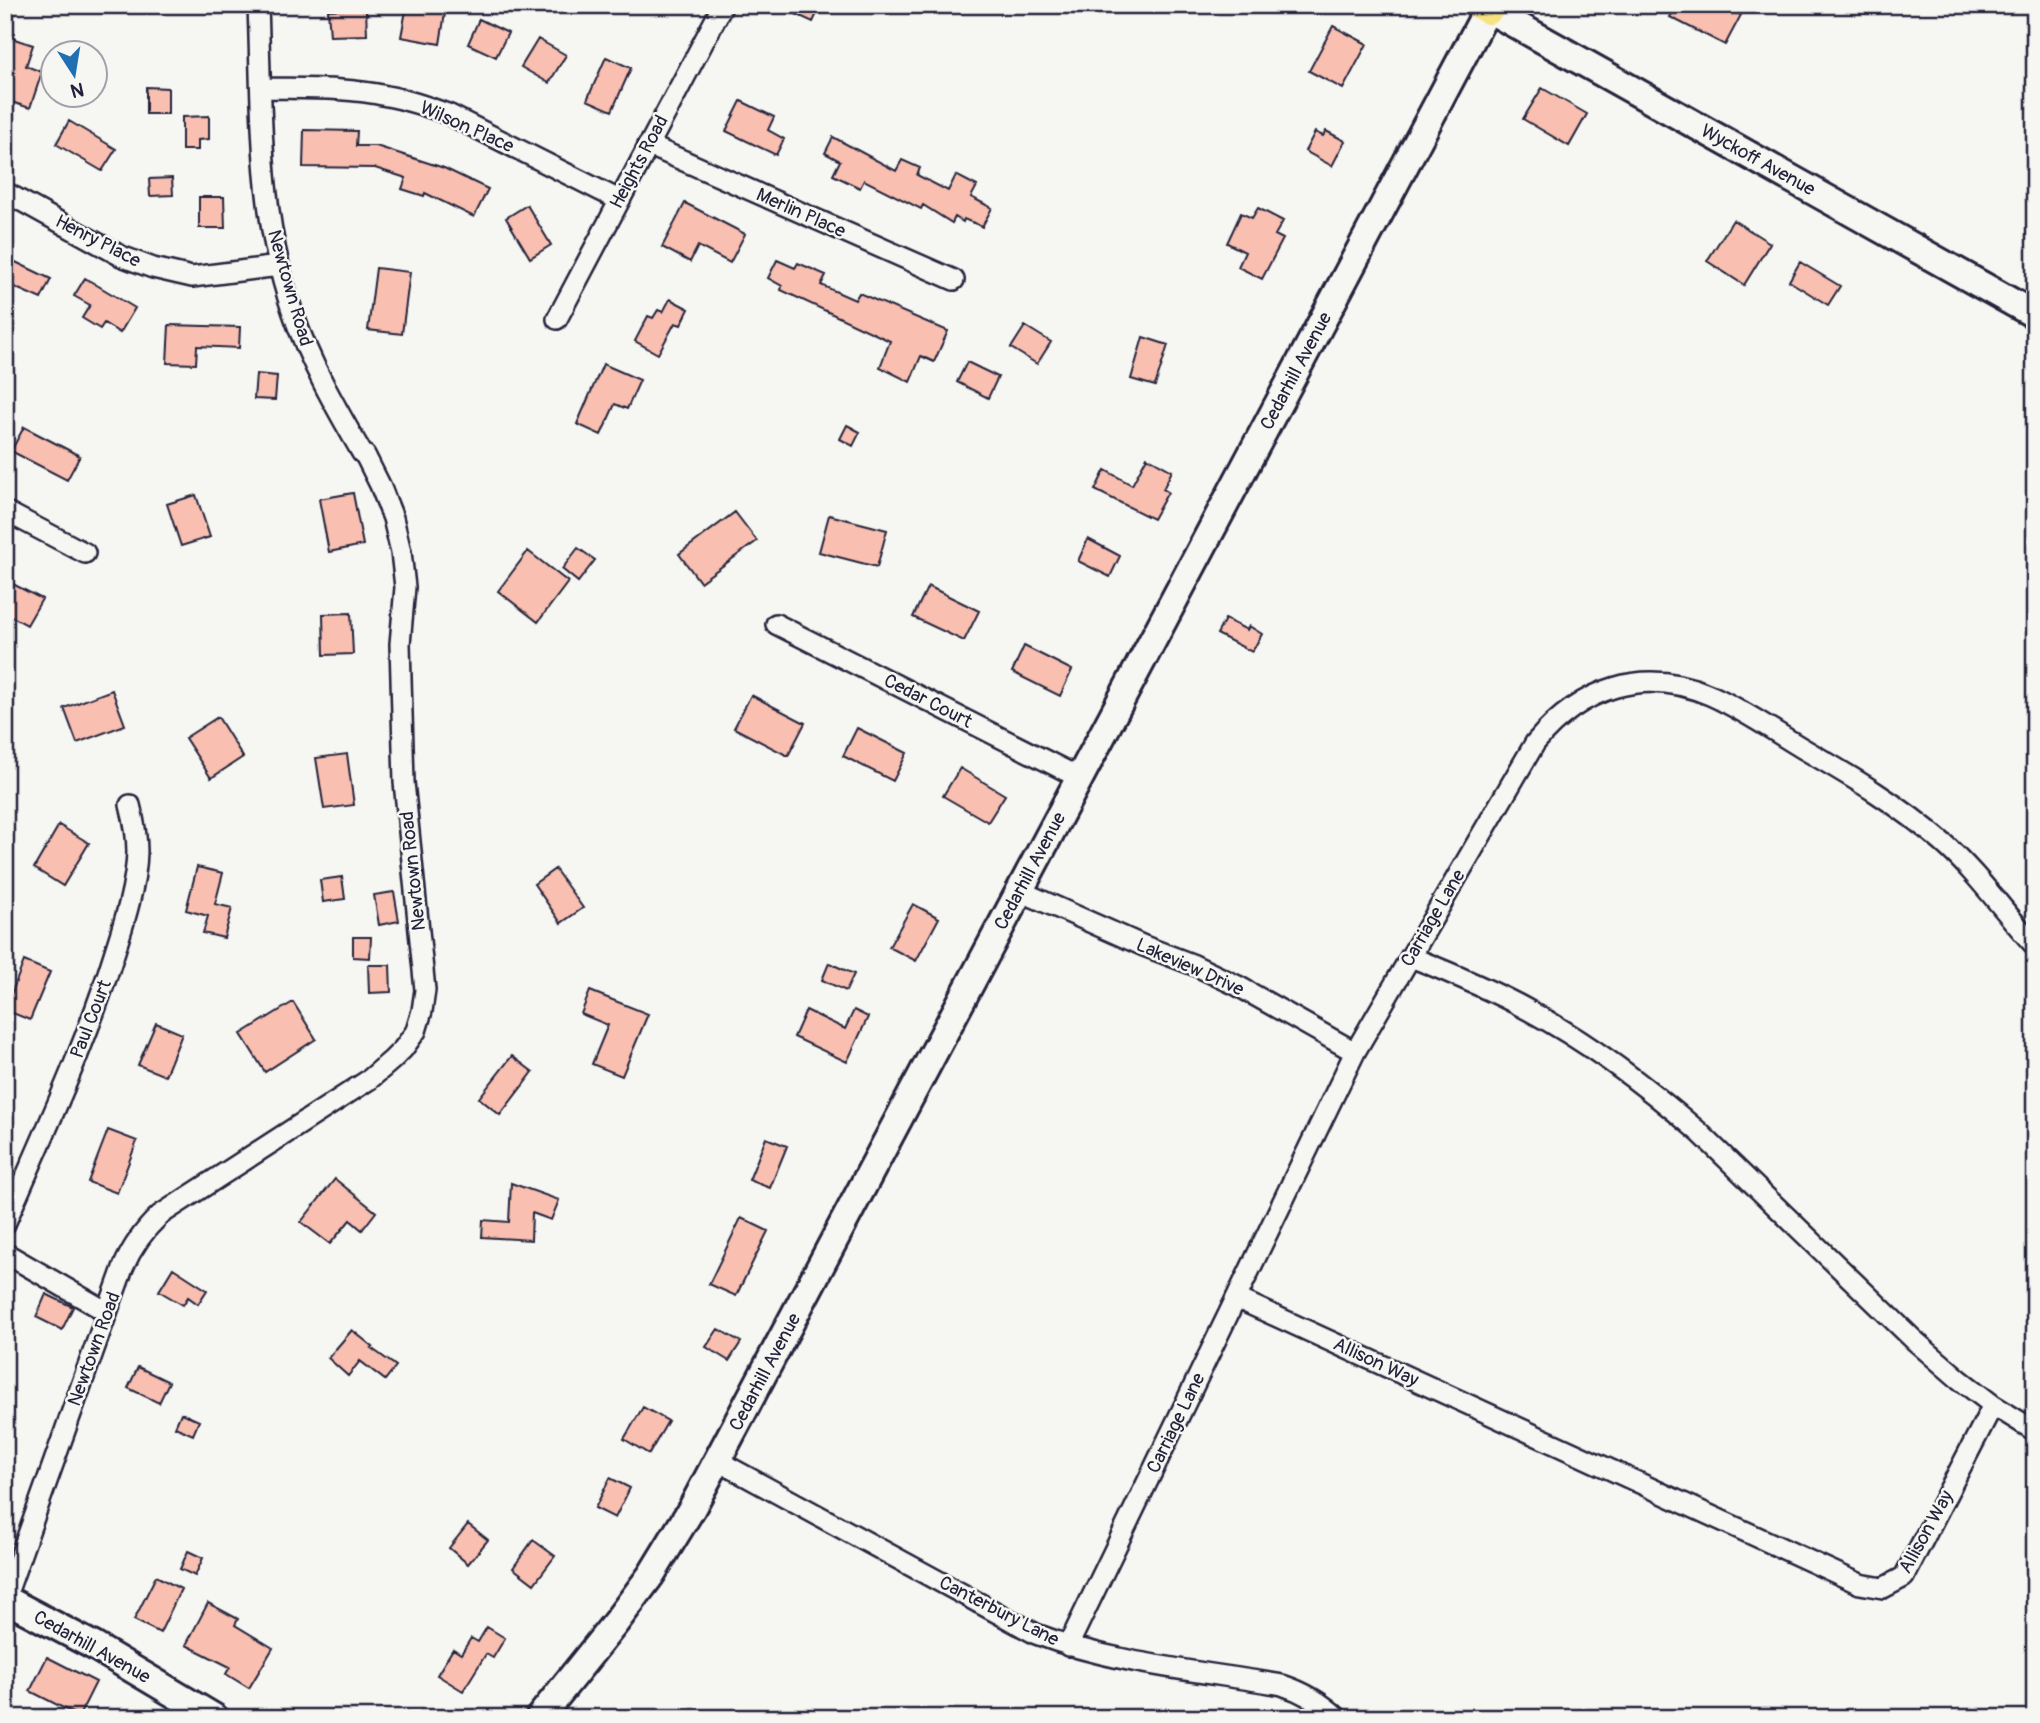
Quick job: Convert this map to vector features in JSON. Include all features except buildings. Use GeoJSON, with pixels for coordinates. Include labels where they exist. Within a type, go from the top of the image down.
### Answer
{"type":"FeatureCollection","features":[{"type":"Feature","properties":{"kind":"street","name":"Newtown Road"},"geometry":{"type":"LineString","coordinates":[[5,1599],[107,1312],[130,1252],[143,1231],[160,1215],[370,1079],[403,1049],[415,1031],[422,1011],[425,990],[404,782],[400,644],[405,587],[401,552],[393,518],[380,485],[309,356],[279,267],[266,189],[258,5]]}},
{"type":"Feature","properties":{"kind":"street","name":"Heights Road"},"geometry":{"type":"LineString","coordinates":[[557,320],[723,5]]}},
{"type":"Feature","properties":{"kind":"street","name":"Wyckoff Avenue"},"geometry":{"type":"LineString","coordinates":[[1487,7],[2035,315]]}},
{"type":"Feature","properties":{"kind":"street","name":"Cedarhill Avenue"},"geometry":{"type":"LineString","coordinates":[[539,1718],[617,1622],[651,1575],[692,1508],[1487,7]]}},
{"type":"Feature","properties":{"kind":"street","name":"Wilson Place"},"geometry":{"type":"LineString","coordinates":[[261,88],[354,91],[387,95],[424,105],[450,115],[619,200]]}},
{"type":"Feature","properties":{"kind":"street","name":"Merlin Place"},"geometry":{"type":"LineString","coordinates":[[648,145],[954,280]]}},
{"type":"Feature","properties":{"kind":"street","name":"Henry Place"},"geometry":{"type":"LineString","coordinates":[[5,192],[121,256],[153,268],[192,277],[279,267]]}},
{"type":"Feature","properties":{"kind":"street"},"geometry":{"type":"LineString","coordinates":[[5,511],[85,553]]}},
{"type":"Feature","properties":{"kind":"street","name":"Cedar Court"},"geometry":{"type":"LineString","coordinates":[[776,624],[1080,778]]}},
{"type":"Feature","properties":{"kind":"street","name":"Carriage Lane"},"geometry":{"type":"LineString","coordinates":[[1068,1646],[1355,1052],[1535,743],[1551,723],[1572,706],[1594,694],[1618,686],[1640,683],[1689,687],[1710,695],[1875,790],[1908,813],[1979,879],[2035,946]]}},
{"type":"Feature","properties":{"kind":"street","name":"Paul Court"},"geometry":{"type":"LineString","coordinates":[[5,1224],[86,1036],[105,985],[135,875],[137,851],[130,805]]}},
{"type":"Feature","properties":{"kind":"street","name":"Lakeview Drive"},"geometry":{"type":"LineString","coordinates":[[1020,891],[1238,986],[1355,1052]]}},
{"type":"Feature","properties":{"kind":"street"},"geometry":{"type":"LineString","coordinates":[[1410,957],[1477,984],[1542,1017],[1618,1066],[1699,1132],[1914,1340],[1993,1405],[2035,1431]]}},
{"type":"Feature","properties":{"kind":"street"},"geometry":{"type":"LineString","coordinates":[[5,1253],[107,1312]]}},
{"type":"Feature","properties":{"kind":"street","name":"Allison Way"},"geometry":{"type":"LineString","coordinates":[[1236,1298],[1860,1584],[1883,1588],[1904,1577],[1993,1405]]}},
{"type":"Feature","properties":{"kind":"street","name":"Canterbury Lane"},"geometry":{"type":"LineString","coordinates":[[718,1461],[1036,1634],[1103,1655],[1282,1685],[1303,1692],[1323,1704],[1338,1718]]}},
{"type":"Feature","properties":{"kind":"street","name":"Cedarhill Avenue"},"geometry":{"type":"LineString","coordinates":[[5,1599],[94,1646],[215,1718]]}}]}
